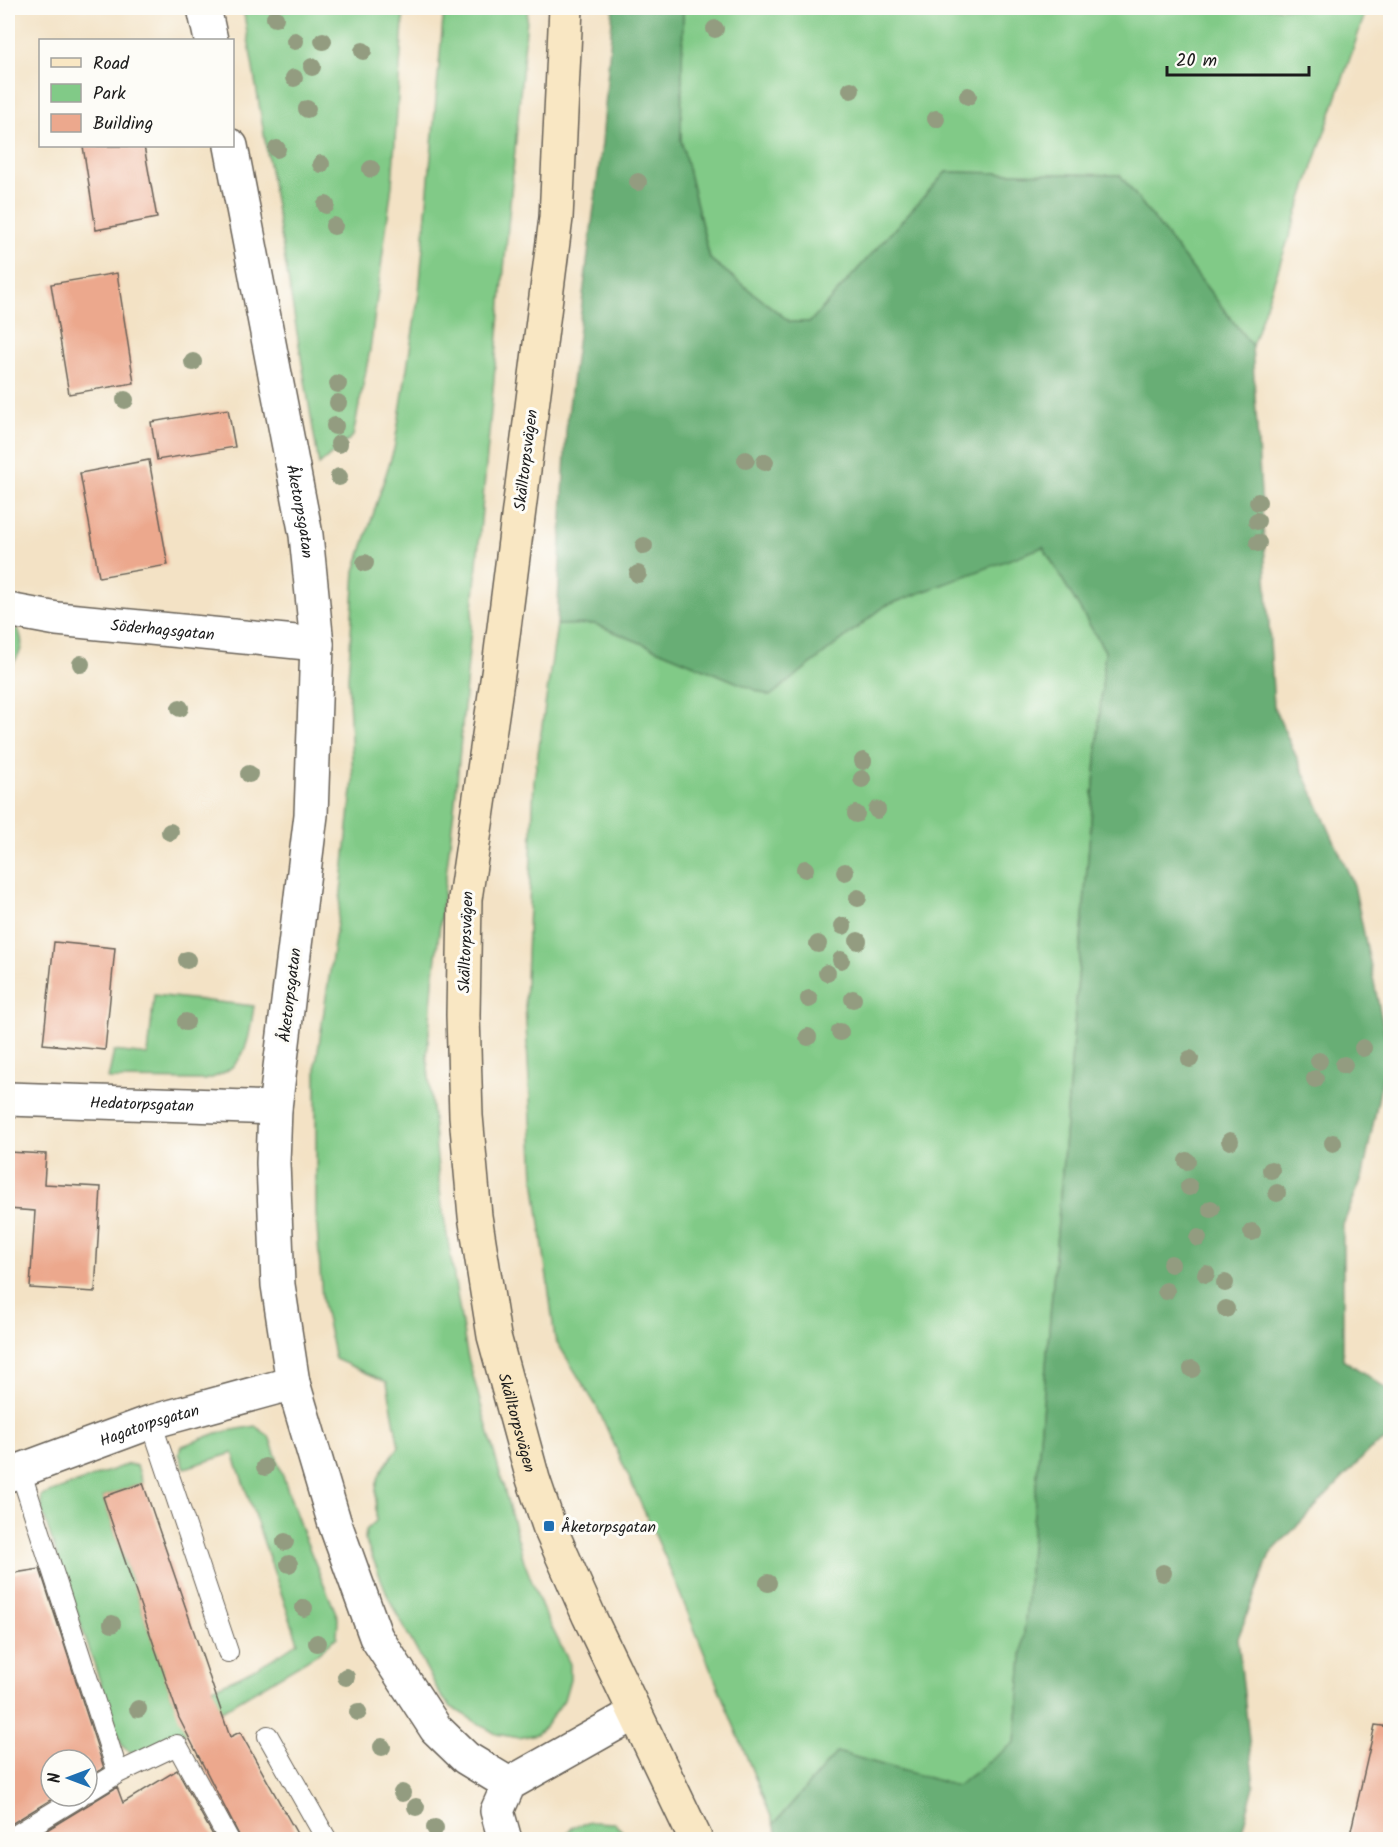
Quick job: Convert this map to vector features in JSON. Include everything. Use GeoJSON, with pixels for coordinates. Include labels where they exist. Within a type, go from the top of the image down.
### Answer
{"type":"FeatureCollection","features":[{"type":"Feature","properties":{"kind":"street"},"geometry":{"type":"LineString","coordinates":[[204,8],[211,39]]}},
{"type":"Feature","properties":{"kind":"street","name":"Skälltorpsvägen"},"geometry":{"type":"LineString","coordinates":[[566,8],[556,218],[499,667],[465,899],[463,1015],[466,1116],[476,1227],[494,1336],[510,1402],[549,1526],[696,1839]]}},
{"type":"Feature","properties":{"kind":"street","name":"Åketorpsgatan"},"geometry":{"type":"LineString","coordinates":[[231,147],[306,535],[317,644],[311,815],[275,1108],[273,1163],[278,1285],[293,1383],[334,1521],[376,1637],[436,1729],[466,1758],[509,1784]]}},
{"type":"Feature","properties":{"kind":"street","name":"Söderhagsgatan"},"geometry":{"type":"LineString","coordinates":[[8,610],[57,619],[317,644]]}},
{"type":"Feature","properties":{"kind":"street","name":"Hedatorpsgatan"},"geometry":{"type":"LineString","coordinates":[[8,1099],[275,1108]]}},
{"type":"Feature","properties":{"kind":"street","name":"Hagatorpsgatan"},"geometry":{"type":"LineString","coordinates":[[14,1472],[151,1422],[293,1383]]}},
{"type":"Feature","properties":{"kind":"street"},"geometry":{"type":"LineString","coordinates":[[505,1839],[497,1811],[509,1784],[635,1713]]}},
{"type":"Feature","properties":{"kind":"lane"},"geometry":{"type":"LineString","coordinates":[[151,1422],[228,1652]]}},
{"type":"Feature","properties":{"kind":"lane"},"geometry":{"type":"LineString","coordinates":[[14,1472],[118,1773]]}},
{"type":"Feature","properties":{"kind":"lane"},"geometry":{"type":"LineString","coordinates":[[268,1736],[327,1839]]}},
{"type":"Feature","properties":{"kind":"lane"},"geometry":{"type":"LineString","coordinates":[[99,1785],[177,1745],[229,1839]]}},
{"type":"Feature","properties":{"kind":"lane"},"geometry":{"type":"LineString","coordinates":[[14,1838],[61,1808]]}},
{"type":"Feature","properties":{"kind":"green space"},"geometry":{"type":"Polygon","coordinates":[[[243,8],[404,8],[392,185],[370,350],[353,436],[319,465],[243,8]]]}},
{"type":"Feature","properties":{"kind":"green space"},"geometry":{"type":"Polygon","coordinates":[[[444,8],[528,8],[456,793],[433,982],[427,1057],[441,1199],[467,1354],[524,1561],[542,1608],[570,1664],[570,1679],[564,1700],[545,1727],[537,1734],[519,1738],[496,1734],[451,1707],[441,1696],[389,1599],[365,1539],[366,1530],[376,1521],[377,1481],[399,1447],[387,1382],[335,1359],[322,1299],[316,1213],[316,1064],[339,910],[353,781],[348,678],[355,571],[394,449],[419,293],[444,8]]]}},
{"type":"Feature","properties":{"kind":"green space"},"geometry":{"type":"Polygon","coordinates":[[[613,8],[683,8],[681,140],[710,259],[790,322],[810,322],[946,172],[1120,175],[1252,346],[1274,707],[1354,885],[1388,1050],[1363,1175],[1343,1225],[1343,1359],[1390,1391],[1390,1437],[1370,1450],[1270,1554],[1238,1638],[1254,1786],[1240,1839],[780,1840],[774,1824],[837,1752],[957,1786],[1015,1742],[1105,651],[1043,547],[885,606],[770,696],[595,624],[557,625],[566,431],[602,143],[613,8]]]}},
{"type":"Feature","properties":{"kind":"green space"},"geometry":{"type":"Polygon","coordinates":[[[683,8],[1367,8],[1252,346],[1120,175],[946,172],[810,322],[790,322],[710,259],[681,140],[683,8]]]}},
{"type":"Feature","properties":{"kind":"green space"},"geometry":{"type":"Polygon","coordinates":[[[1044,546],[1105,651],[1015,1743],[957,1786],[837,1752],[774,1824],[665,1557],[597,1407],[555,1339],[534,1178],[525,1005],[534,780],[557,625],[595,624],[770,696],[885,606],[1044,546]]]}},
{"type":"Feature","properties":{"kind":"green space"},"geometry":{"type":"Polygon","coordinates":[[[8,627],[18,630],[22,641],[20,651],[8,671],[8,627]]]}},
{"type":"Feature","properties":{"kind":"green space"},"geometry":{"type":"Polygon","coordinates":[[[154,995],[254,1006],[247,1043],[237,1062],[230,1069],[205,1080],[108,1079],[114,1051],[148,1055],[154,995]]]}},
{"type":"Feature","properties":{"kind":"green space"},"geometry":{"type":"Polygon","coordinates":[[[255,1426],[269,1436],[302,1531],[338,1618],[337,1637],[314,1656],[158,1749],[135,1754],[122,1746],[42,1511],[41,1496],[128,1464],[137,1466],[143,1483],[103,1497],[174,1702],[238,1677],[298,1642],[233,1453],[185,1468],[179,1454],[182,1446],[217,1433],[255,1426]]]}},
{"type":"Feature","properties":{"kind":"green space"},"geometry":{"type":"Polygon","coordinates":[[[590,1822],[615,1823],[629,1839],[562,1839],[573,1827],[590,1822]]]}},
{"type":"Feature","properties":{"kind":"building"},"geometry":{"type":"Polygon","coordinates":[[[83,147],[144,147],[157,218],[96,230],[83,147]]]}},
{"type":"Feature","properties":{"kind":"building"},"geometry":{"type":"Polygon","coordinates":[[[117,273],[134,383],[69,394],[51,284],[117,273]]]}},
{"type":"Feature","properties":{"kind":"building"},"geometry":{"type":"Polygon","coordinates":[[[228,409],[235,447],[157,460],[151,422],[228,409]]]}},
{"type":"Feature","properties":{"kind":"building"},"geometry":{"type":"Polygon","coordinates":[[[149,460],[168,565],[99,577],[80,473],[149,460]]]}},
{"type":"Feature","properties":{"kind":"building"},"geometry":{"type":"Polygon","coordinates":[[[54,942],[115,948],[105,1050],[43,1044],[54,942]]]}},
{"type":"Feature","properties":{"kind":"building"},"geometry":{"type":"Polygon","coordinates":[[[8,1152],[46,1154],[44,1184],[101,1187],[95,1292],[30,1288],[35,1211],[8,1209],[8,1152]]]}},
{"type":"Feature","properties":{"kind":"building"},"geometry":{"type":"Polygon","coordinates":[[[143,1483],[230,1737],[240,1732],[300,1839],[241,1839],[179,1718],[103,1497],[143,1483]]]}},
{"type":"Feature","properties":{"kind":"building"},"geometry":{"type":"Polygon","coordinates":[[[40,1569],[98,1748],[39,1748],[39,1807],[8,1826],[8,1574],[40,1569]]]}},
{"type":"Feature","properties":{"kind":"building"},"geometry":{"type":"Polygon","coordinates":[[[1375,1725],[1390,1727],[1390,1839],[1349,1839],[1375,1725]]]}},
{"type":"Feature","properties":{"kind":"building"},"geometry":{"type":"Polygon","coordinates":[[[99,1752],[104,1768],[99,1771],[99,1752]]]}},
{"type":"Feature","properties":{"kind":"building"},"geometry":{"type":"Polygon","coordinates":[[[177,1770],[215,1839],[32,1839],[83,1808],[99,1808],[99,1798],[117,1787],[123,1803],[177,1770]]]}},
{"type":"Feature","properties":{"kind":"place","name":"Åketorpsgatan"},"geometry":{"type":"Point","coordinates":[549,1526]}}]}
